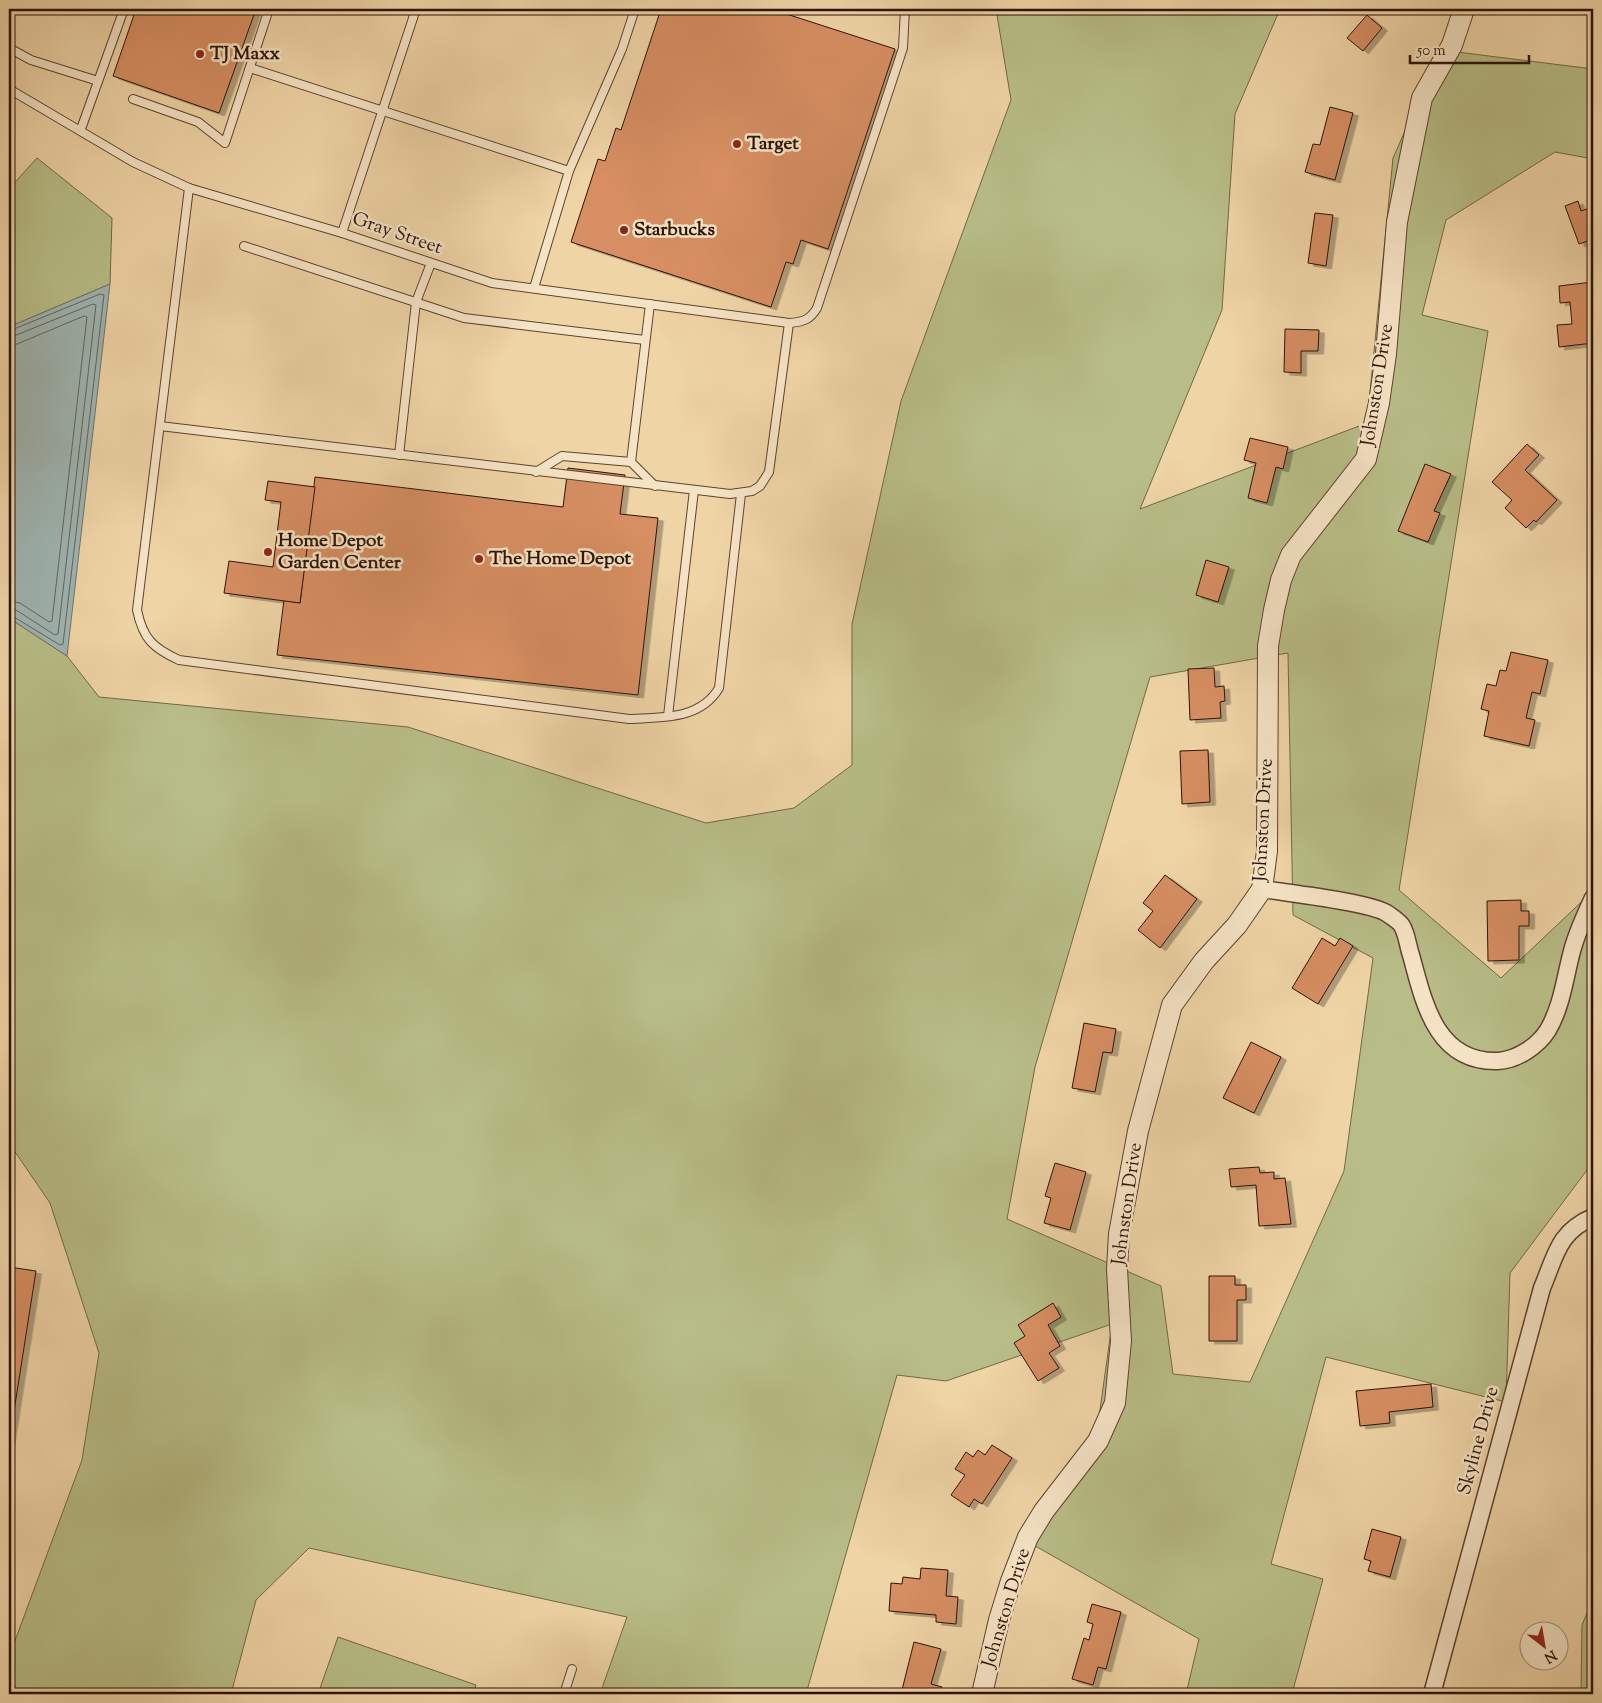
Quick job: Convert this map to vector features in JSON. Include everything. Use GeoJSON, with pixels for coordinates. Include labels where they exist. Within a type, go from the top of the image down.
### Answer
{"type":"FeatureCollection","features":[{"type":"Feature","properties":{"kind":"street","name":"Johnston Drive"},"geometry":{"type":"LineString","coordinates":[[982,1694],[999,1620],[1011,1581],[1028,1537],[1044,1511],[1098,1441],[1115,1403],[1122,1341],[1117,1268],[1119,1234],[1138,1131],[1172,1005],[1204,961],[1238,925],[1262,889],[1267,851],[1268,646],[1274,610],[1281,580],[1291,555],[1366,459],[1379,403],[1397,222],[1422,98],[1452,45],[1464,9]]}},
{"type":"Feature","properties":{"kind":"street"},"geometry":{"type":"LineString","coordinates":[[1262,889],[1364,906],[1386,912],[1402,926],[1425,1008],[1435,1027],[1452,1046],[1468,1057],[1481,1062],[1512,1059],[1538,1042],[1547,1030],[1560,1004],[1582,921],[1593,898]]}},
{"type":"Feature","properties":{"kind":"street","name":"Skyline Drive"},"geometry":{"type":"LineString","coordinates":[[1432,1694],[1542,1288],[1564,1236],[1577,1224],[1593,1217]]}},
{"type":"Feature","properties":{"kind":"lane"},"geometry":{"type":"LineString","coordinates":[[81,130],[124,9]]}},
{"type":"Feature","properties":{"kind":"lane"},"geometry":{"type":"LineString","coordinates":[[134,99],[198,122],[225,143],[269,9]]}},
{"type":"Feature","properties":{"kind":"lane"},"geometry":{"type":"LineString","coordinates":[[342,233],[416,9]]}},
{"type":"Feature","properties":{"kind":"lane"},"geometry":{"type":"LineString","coordinates":[[534,288],[568,170],[622,49],[635,9]]}},
{"type":"Feature","properties":{"kind":"lane","name":"Gray Street"},"geometry":{"type":"LineString","coordinates":[[9,89],[133,162],[188,188],[342,233],[492,283],[789,323],[802,322],[812,317],[817,308],[903,48],[905,9]]}},
{"type":"Feature","properties":{"kind":"lane"},"geometry":{"type":"LineString","coordinates":[[9,48],[31,60],[98,81]]}},
{"type":"Feature","properties":{"kind":"lane"},"geometry":{"type":"LineString","coordinates":[[250,68],[568,170]]}},
{"type":"Feature","properties":{"kind":"lane"},"geometry":{"type":"LineString","coordinates":[[188,188],[137,610],[141,629],[151,643],[164,653],[179,660],[629,719],[688,714],[700,709],[712,700],[719,688],[740,494]]}},
{"type":"Feature","properties":{"kind":"lane"},"geometry":{"type":"LineString","coordinates":[[244,246],[464,318],[645,340]]}},
{"type":"Feature","properties":{"kind":"lane"},"geometry":{"type":"LineString","coordinates":[[399,455],[416,302],[431,263]]}},
{"type":"Feature","properties":{"kind":"lane"},"geometry":{"type":"LineString","coordinates":[[631,462],[650,304]]}},
{"type":"Feature","properties":{"kind":"lane"},"geometry":{"type":"LineString","coordinates":[[160,426],[655,486],[740,494],[760,486],[769,472],[789,323]]}},
{"type":"Feature","properties":{"kind":"lane"},"geometry":{"type":"LineString","coordinates":[[536,472],[562,456],[631,462],[655,486]]}},
{"type":"Feature","properties":{"kind":"lane"},"geometry":{"type":"LineString","coordinates":[[668,716],[694,490]]}},
{"type":"Feature","properties":{"kind":"lane"},"geometry":{"type":"LineString","coordinates":[[564,1694],[572,1669]]}},
{"type":"Feature","properties":{"kind":"green space"},"geometry":{"type":"Polygon","coordinates":[[[996,9],[1280,9],[1235,114],[1222,310],[1140,509],[1367,423],[1393,158],[1441,50],[1593,69],[1593,159],[1555,152],[1446,220],[1422,315],[1488,331],[1399,890],[1501,978],[1593,891],[1593,1162],[1510,1273],[1506,1402],[1326,1357],[1271,1564],[1323,1579],[1292,1694],[1186,1694],[1199,1639],[1023,1539],[1098,1424],[1112,1324],[946,1381],[897,1375],[806,1694],[600,1694],[627,1617],[309,1548],[256,1600],[231,1694],[9,1694],[9,1657],[82,1460],[99,1353],[50,1203],[9,1143],[9,618],[67,656],[99,697],[408,727],[706,823],[794,808],[852,765],[852,624],[901,401],[1011,100],[996,9]],[[1288,653],[1150,677],[1035,1067],[1007,1219],[1161,1286],[1173,1374],[1250,1382],[1344,1171],[1373,958],[1293,915],[1288,653]]]}},
{"type":"Feature","properties":{"kind":"green space"},"geometry":{"type":"Polygon","coordinates":[[[37,158],[112,218],[110,284],[9,327],[9,189],[37,158]]]}},
{"type":"Feature","properties":{"kind":"green space"},"geometry":{"type":"Polygon","coordinates":[[[1593,1599],[1593,1694],[1581,1694],[1582,1625],[1593,1599]]]}},
{"type":"Feature","properties":{"kind":"green space"},"geometry":{"type":"Polygon","coordinates":[[[338,1637],[476,1685],[473,1694],[318,1694],[338,1637]]]}},
{"type":"Feature","properties":{"kind":"water"},"geometry":{"type":"Polygon","coordinates":[[[110,284],[67,656],[9,618],[9,327],[110,284]]]}},
{"type":"Feature","properties":{"kind":"building"},"geometry":{"type":"Polygon","coordinates":[[[136,9],[256,9],[219,113],[113,76],[136,9]]]}},
{"type":"Feature","properties":{"kind":"building","name":"Target"},"geometry":{"type":"Polygon","coordinates":[[[661,9],[771,9],[895,49],[828,249],[801,240],[793,264],[786,262],[771,307],[571,242],[598,159],[605,161],[616,128],[621,130],[661,9]]]}},
{"type":"Feature","properties":{"kind":"building"},"geometry":{"type":"Polygon","coordinates":[[[1367,15],[1382,28],[1363,51],[1347,38],[1367,15]]]}},
{"type":"Feature","properties":{"kind":"building"},"geometry":{"type":"Polygon","coordinates":[[[1330,107],[1353,113],[1335,180],[1305,172],[1313,144],[1320,145],[1330,107]]]}},
{"type":"Feature","properties":{"kind":"building"},"geometry":{"type":"Polygon","coordinates":[[[1578,201],[1581,211],[1593,207],[1593,239],[1579,244],[1565,206],[1578,201]]]}},
{"type":"Feature","properties":{"kind":"building"},"geometry":{"type":"Polygon","coordinates":[[[1315,213],[1333,215],[1326,266],[1308,263],[1315,213]]]}},
{"type":"Feature","properties":{"kind":"building"},"geometry":{"type":"Polygon","coordinates":[[[1593,282],[1593,343],[1559,347],[1557,325],[1572,324],[1570,302],[1560,303],[1559,286],[1593,282]]]}},
{"type":"Feature","properties":{"kind":"building"},"geometry":{"type":"Polygon","coordinates":[[[1285,329],[1319,330],[1318,351],[1301,351],[1301,373],[1284,372],[1285,329]]]}},
{"type":"Feature","properties":{"kind":"building"},"geometry":{"type":"Polygon","coordinates":[[[1250,438],[1288,447],[1283,469],[1276,467],[1267,503],[1248,498],[1256,463],[1244,460],[1250,438]]]}},
{"type":"Feature","properties":{"kind":"building"},"geometry":{"type":"Polygon","coordinates":[[[1527,444],[1539,455],[1525,470],[1557,500],[1536,522],[1534,520],[1526,528],[1505,508],[1512,500],[1492,482],[1527,444]]]}},
{"type":"Feature","properties":{"kind":"building"},"geometry":{"type":"Polygon","coordinates":[[[1425,464],[1451,474],[1434,511],[1440,513],[1428,542],[1398,531],[1425,464]]]}},
{"type":"Feature","properties":{"kind":"building","name":"The Home Depot"},"geometry":{"type":"Polygon","coordinates":[[[568,468],[625,475],[620,514],[658,518],[638,695],[277,655],[284,600],[300,603],[315,477],[563,507],[568,468]]]}},
{"type":"Feature","properties":{"kind":"building"},"geometry":{"type":"Polygon","coordinates":[[[268,481],[315,487],[300,603],[224,593],[229,561],[273,567],[281,502],[265,500],[268,481]]]}},
{"type":"Feature","properties":{"kind":"building"},"geometry":{"type":"Polygon","coordinates":[[[1206,560],[1229,567],[1218,602],[1196,595],[1206,560]]]}},
{"type":"Feature","properties":{"kind":"building"},"geometry":{"type":"Polygon","coordinates":[[[1511,652],[1548,660],[1540,694],[1532,692],[1526,718],[1535,720],[1529,746],[1484,736],[1489,711],[1481,709],[1487,684],[1496,686],[1500,670],[1506,671],[1511,652]]]}},
{"type":"Feature","properties":{"kind":"building"},"geometry":{"type":"Polygon","coordinates":[[[1214,668],[1215,687],[1224,686],[1225,701],[1220,702],[1221,718],[1190,720],[1188,669],[1214,668]]]}},
{"type":"Feature","properties":{"kind":"building"},"geometry":{"type":"Polygon","coordinates":[[[1208,750],[1210,802],[1182,804],[1180,751],[1208,750]]]}},
{"type":"Feature","properties":{"kind":"building"},"geometry":{"type":"Polygon","coordinates":[[[1165,875],[1197,899],[1160,948],[1138,930],[1153,911],[1143,903],[1165,875]]]}},
{"type":"Feature","properties":{"kind":"building"},"geometry":{"type":"Polygon","coordinates":[[[1521,900],[1521,911],[1529,911],[1529,926],[1519,926],[1519,960],[1488,961],[1487,901],[1521,900]]]}},
{"type":"Feature","properties":{"kind":"building"},"geometry":{"type":"Polygon","coordinates":[[[1322,938],[1335,946],[1340,938],[1353,946],[1318,1004],[1292,988],[1322,938]]]}},
{"type":"Feature","properties":{"kind":"building"},"geometry":{"type":"Polygon","coordinates":[[[1084,1023],[1116,1029],[1112,1053],[1103,1052],[1095,1092],[1072,1088],[1084,1023]]]}},
{"type":"Feature","properties":{"kind":"building"},"geometry":{"type":"Polygon","coordinates":[[[1251,1042],[1281,1057],[1254,1113],[1223,1098],[1251,1042]]]}},
{"type":"Feature","properties":{"kind":"building"},"geometry":{"type":"Polygon","coordinates":[[[1055,1163],[1086,1172],[1070,1230],[1044,1223],[1051,1198],[1045,1196],[1055,1163]]]}},
{"type":"Feature","properties":{"kind":"building"},"geometry":{"type":"Polygon","coordinates":[[[1259,1167],[1260,1173],[1274,1172],[1274,1179],[1285,1178],[1291,1224],[1259,1226],[1256,1185],[1231,1187],[1229,1169],[1259,1167]]]}},
{"type":"Feature","properties":{"kind":"building"},"geometry":{"type":"Polygon","coordinates":[[[9,1267],[36,1271],[9,1443],[9,1267]]]}},
{"type":"Feature","properties":{"kind":"building"},"geometry":{"type":"Polygon","coordinates":[[[1209,1276],[1235,1276],[1235,1285],[1246,1285],[1246,1300],[1237,1300],[1237,1341],[1209,1341],[1209,1276]]]}},
{"type":"Feature","properties":{"kind":"building"},"geometry":{"type":"Polygon","coordinates":[[[1053,1303],[1061,1317],[1048,1325],[1060,1346],[1049,1353],[1059,1368],[1038,1381],[1014,1343],[1025,1336],[1018,1325],[1053,1303]]]}},
{"type":"Feature","properties":{"kind":"building"},"geometry":{"type":"Polygon","coordinates":[[[1431,1384],[1433,1407],[1389,1412],[1390,1423],[1360,1426],[1356,1391],[1431,1384]]]}},
{"type":"Feature","properties":{"kind":"building"},"geometry":{"type":"Polygon","coordinates":[[[992,1445],[1012,1458],[982,1504],[974,1499],[969,1507],[951,1495],[965,1475],[955,1469],[966,1452],[973,1457],[978,1450],[985,1455],[992,1445]]]}},
{"type":"Feature","properties":{"kind":"building"},"geometry":{"type":"Polygon","coordinates":[[[1372,1529],[1401,1537],[1390,1577],[1368,1571],[1371,1561],[1364,1559],[1372,1529]]]}},
{"type":"Feature","properties":{"kind":"building"},"geometry":{"type":"Polygon","coordinates":[[[921,1568],[948,1570],[946,1596],[958,1597],[956,1624],[936,1622],[936,1615],[889,1611],[891,1583],[902,1584],[903,1577],[920,1579],[921,1568]]]}},
{"type":"Feature","properties":{"kind":"building"},"geometry":{"type":"Polygon","coordinates":[[[1092,1604],[1121,1612],[1106,1669],[1098,1667],[1093,1685],[1072,1679],[1084,1638],[1089,1640],[1093,1624],[1087,1622],[1092,1604]]]}},
{"type":"Feature","properties":{"kind":"building"},"geometry":{"type":"Polygon","coordinates":[[[914,1642],[941,1649],[931,1684],[942,1687],[940,1694],[901,1694],[914,1642]]]}},
{"type":"Feature","properties":{"kind":"place","name":"TJ Maxx"},"geometry":{"type":"Point","coordinates":[200,54]}},
{"type":"Feature","properties":{"kind":"place","name":"Target"},"geometry":{"type":"Point","coordinates":[737,144]}},
{"type":"Feature","properties":{"kind":"place","name":"Starbucks"},"geometry":{"type":"Point","coordinates":[624,230]}},
{"type":"Feature","properties":{"kind":"place","name":"Home Depot Garden Center"},"geometry":{"type":"Point","coordinates":[268,552]}},
{"type":"Feature","properties":{"kind":"place","name":"The Home Depot"},"geometry":{"type":"Point","coordinates":[479,559]}}]}
